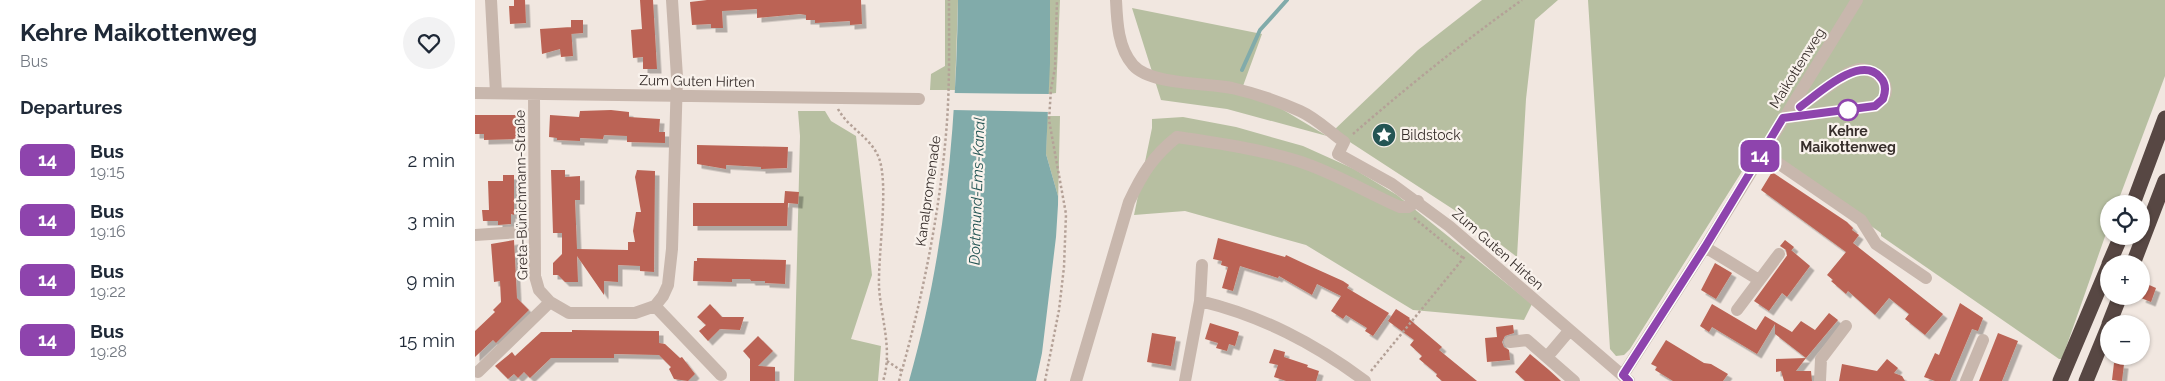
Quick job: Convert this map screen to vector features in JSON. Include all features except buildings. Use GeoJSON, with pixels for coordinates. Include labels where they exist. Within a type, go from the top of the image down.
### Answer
{"type":"FeatureCollection","features":[{"type":"Feature","properties":{"kind":"highway"},"geometry":{"type":"LineString","coordinates":[[2136,195],[2165,118]]}},
{"type":"Feature","properties":{"kind":"highway"},"geometry":{"type":"LineString","coordinates":[[2136,255],[2165,181]]}},
{"type":"Feature","properties":{"kind":"highway"},"geometry":{"type":"LineString","coordinates":[[2060,381],[2100,285]]}},
{"type":"Feature","properties":{"kind":"highway"},"geometry":{"type":"LineString","coordinates":[[2087,381],[2100,347]]}},
{"type":"Feature","properties":{"kind":"street"},"geometry":{"type":"LineString","coordinates":[[491,0],[496,93]]}},
{"type":"Feature","properties":{"kind":"street"},"geometry":{"type":"LineString","coordinates":[[478,372],[550,302],[569,313],[635,313],[655,306],[668,285],[676,96],[672,0]]}},
{"type":"Feature","properties":{"kind":"street"},"geometry":{"type":"LineString","coordinates":[[1116,0],[1120,38],[1125,54],[1134,67],[1147,74],[1181,83],[1231,88],[1301,112],[1344,142]]}},
{"type":"Feature","properties":{"kind":"street","name":"Maikottenweg"},"geometry":{"type":"LineString","coordinates":[[1626,378],[1762,152],[1857,0]]}},
{"type":"Feature","properties":{"kind":"street"},"geometry":{"type":"LineString","coordinates":[[1859,69],[1875,71],[1883,80],[1885,93],[1880,103],[1875,106],[1783,118],[1848,74],[1859,69]]}},
{"type":"Feature","properties":{"kind":"street","name":"Zum Guten Hirten"},"geometry":{"type":"LineString","coordinates":[[475,93],[919,99]]}},
{"type":"Feature","properties":{"kind":"street","name":"Greta-Bünichmann-Straße"},"geometry":{"type":"LineString","coordinates":[[534,94],[535,276],[539,290],[550,302]]}},
{"type":"Feature","properties":{"kind":"street"},"geometry":{"type":"LineString","coordinates":[[1076,381],[1129,202],[1140,178],[1158,152],[1177,137],[1235,145],[1298,161],[1332,174],[1400,207],[1408,207],[1418,201]]}},
{"type":"Feature","properties":{"kind":"street","name":"Zum Guten Hirten"},"geometry":{"type":"LineString","coordinates":[[1344,142],[1338,154],[1361,165],[1418,201],[1626,378]]}},
{"type":"Feature","properties":{"kind":"street"},"geometry":{"type":"LineString","coordinates":[[1762,152],[1861,220],[1876,244],[1926,278]]}},
{"type":"Feature","properties":{"kind":"street"},"geometry":{"type":"LineString","coordinates":[[475,235],[535,231]]}},
{"type":"Feature","properties":{"kind":"street"},"geometry":{"type":"LineString","coordinates":[[1705,247],[1759,280]]}},
{"type":"Feature","properties":{"kind":"street"},"geometry":{"type":"LineString","coordinates":[[1737,310],[1779,254]]}},
{"type":"Feature","properties":{"kind":"street"},"geometry":{"type":"LineString","coordinates":[[1185,381],[1200,301],[1202,265]]}},
{"type":"Feature","properties":{"kind":"street"},"geometry":{"type":"LineString","coordinates":[[1200,301],[1261,319],[1303,339],[1364,381]]}},
{"type":"Feature","properties":{"kind":"street"},"geometry":{"type":"LineString","coordinates":[[655,306],[721,375]]}},
{"type":"Feature","properties":{"kind":"street"},"geometry":{"type":"LineString","coordinates":[[1821,381],[1821,359],[1846,326]]}},
{"type":"Feature","properties":{"kind":"street"},"geometry":{"type":"LineString","coordinates":[[1547,357],[1569,330]]}},
{"type":"Feature","properties":{"kind":"street"},"geometry":{"type":"LineString","coordinates":[[1510,342],[1527,340],[1574,381]]}},
{"type":"Feature","properties":{"kind":"street"},"geometry":{"type":"LineString","coordinates":[[1966,381],[1983,340]]}},
{"type":"Feature","properties":{"kind":"path","name":"Kanalpromenade"},"geometry":{"type":"LineString","coordinates":[[899,381],[916,323],[937,210],[946,133],[949,0]]}},
{"type":"Feature","properties":{"kind":"path"},"geometry":{"type":"LineString","coordinates":[[1045,381],[1059,310],[1066,223],[1066,202],[1049,120],[1051,88],[1055,68],[1057,0]]}},
{"type":"Feature","properties":{"kind":"path"},"geometry":{"type":"LineString","coordinates":[[1344,142],[1376,112],[1449,54],[1522,0]]}},
{"type":"Feature","properties":{"kind":"path"},"geometry":{"type":"LineString","coordinates":[[836,98],[842,117],[862,133],[874,146],[880,161],[882,184],[879,287],[887,361],[883,381]]}},
{"type":"Feature","properties":{"kind":"path"},"geometry":{"type":"LineString","coordinates":[[1400,207],[1463,258]]}},
{"type":"Feature","properties":{"kind":"path"},"geometry":{"type":"LineString","coordinates":[[1364,381],[1473,246]]}},
{"type":"Feature","properties":{"kind":"path"},"geometry":{"type":"LineString","coordinates":[[887,361],[902,371]]}},
{"type":"Feature","properties":{"kind":"green space"},"geometry":{"type":"Polygon","coordinates":[[[945,0],[958,0],[955,90],[930,90],[931,74],[945,66],[945,0]]]}},
{"type":"Feature","properties":{"kind":"green space"},"geometry":{"type":"Polygon","coordinates":[[[1050,0],[1060,0],[1056,93],[1048,94],[1050,0]]]}},
{"type":"Feature","properties":{"kind":"green space"},"geometry":{"type":"Polygon","coordinates":[[[1482,0],[1558,0],[1535,20],[1526,99],[1517,257],[1465,217],[1333,131],[1418,50],[1482,0]]]}},
{"type":"Feature","properties":{"kind":"green space"},"geometry":{"type":"Polygon","coordinates":[[[1588,0],[2165,0],[2165,76],[2120,195],[2100,195],[2100,245],[2102,245],[2062,359],[2059,359],[1881,236],[1881,233],[1758,146],[1630,349],[1624,355],[1616,356],[1610,349],[1588,0]]]}},
{"type":"Feature","properties":{"kind":"green space"},"geometry":{"type":"Polygon","coordinates":[[[1132,8],[1262,34],[1243,86],[1327,136],[1227,109],[1161,100],[1132,8]]]}},
{"type":"Feature","properties":{"kind":"green space"},"geometry":{"type":"Polygon","coordinates":[[[798,111],[825,111],[831,121],[856,136],[872,275],[851,339],[881,346],[878,381],[794,381],[800,136],[798,111]]]}},
{"type":"Feature","properties":{"kind":"green space"},"geometry":{"type":"Polygon","coordinates":[[[1047,116],[1060,116],[1058,205],[1058,196],[1046,154],[1047,116]]]}},
{"type":"Feature","properties":{"kind":"green space"},"geometry":{"type":"Polygon","coordinates":[[[1183,117],[1236,127],[1303,146],[1354,169],[1397,195],[1532,304],[1524,320],[1413,310],[1306,245],[1185,211],[1134,215],[1152,128],[1152,119],[1183,117]]]}},
{"type":"Feature","properties":{"kind":"water","name":"Dortmund-Ems-Kanal"},"geometry":{"type":"Polygon","coordinates":[[[958,0],[1050,0],[1050,63],[1046,154],[1058,196],[1058,205],[1042,353],[1036,381],[909,381],[932,286],[940,239],[955,97],[958,0]]]}},
{"type":"Feature","properties":{"kind":"pier"},"geometry":{"type":"Polygon","coordinates":[[[953,93],[1051,94],[1050,112],[953,110],[953,93]]]}},
{"type":"Feature","properties":{"kind":"waterway"},"geometry":{"type":"LineString","coordinates":[[1242,70],[1260,30],[1287,0]]}},
{"type":"Feature","properties":{"kind":"bus line","name":"14"},"geometry":{"type":"LineString","coordinates":[[1629,381],[1623,375],[1689,274],[1783,118],[1875,106],[1883,99],[1885,87],[1883,80],[1875,71],[1859,69],[1848,74],[1800,107]]}},
{"type":"Feature","properties":{"kind":"place","name":"Kehre Maikottenweg"},"geometry":{"type":"Point","coordinates":[1848,110]}},
{"type":"Feature","properties":{"kind":"place","name":"Bildstock"},"geometry":{"type":"Point","coordinates":[1384,135]}}]}
